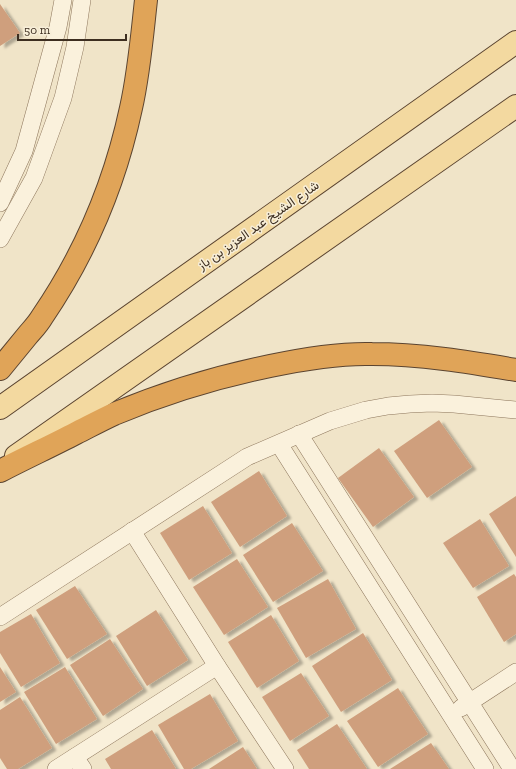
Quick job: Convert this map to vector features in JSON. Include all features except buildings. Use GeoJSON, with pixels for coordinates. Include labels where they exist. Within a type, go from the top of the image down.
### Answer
{"type":"FeatureCollection","features":[{"type":"Feature","properties":{"kind":"highway"},"geometry":{"type":"LineString","coordinates":[[0,369],[42,318],[66,279],[95,222],[107,193],[123,143],[131,107],[146,0]]}},
{"type":"Feature","properties":{"kind":"highway"},"geometry":{"type":"LineString","coordinates":[[0,471],[112,415],[144,402],[209,380],[286,362],[324,356],[372,354],[419,356],[516,370]]}},
{"type":"Feature","properties":{"kind":"main road","name":"شارع الشيخ عبد العزيز بن باز"},"geometry":{"type":"LineString","coordinates":[[0,408],[516,42]]}},
{"type":"Feature","properties":{"kind":"main road"},"geometry":{"type":"LineString","coordinates":[[0,467],[516,106]]}},
{"type":"Feature","properties":{"kind":"street"},"geometry":{"type":"LineString","coordinates":[[0,203],[24,151],[58,27],[62,0]]}},
{"type":"Feature","properties":{"kind":"street"},"geometry":{"type":"LineString","coordinates":[[0,239],[34,178],[63,98],[75,47],[82,0]]}},
{"type":"Feature","properties":{"kind":"street"},"geometry":{"type":"LineString","coordinates":[[0,617],[247,458],[330,421],[366,410],[410,404],[432,403],[516,410]]}},
{"type":"Feature","properties":{"kind":"street"},"geometry":{"type":"LineString","coordinates":[[299,434],[512,769]]}},
{"type":"Feature","properties":{"kind":"street"},"geometry":{"type":"LineString","coordinates":[[279,444],[485,769]]}},
{"type":"Feature","properties":{"kind":"street"},"geometry":{"type":"LineString","coordinates":[[132,532],[217,666],[285,769]]}},
{"type":"Feature","properties":{"kind":"street"},"geometry":{"type":"LineString","coordinates":[[56,769],[79,763],[217,666]]}},
{"type":"Feature","properties":{"kind":"street"},"geometry":{"type":"LineString","coordinates":[[451,715],[516,672]]}}]}
